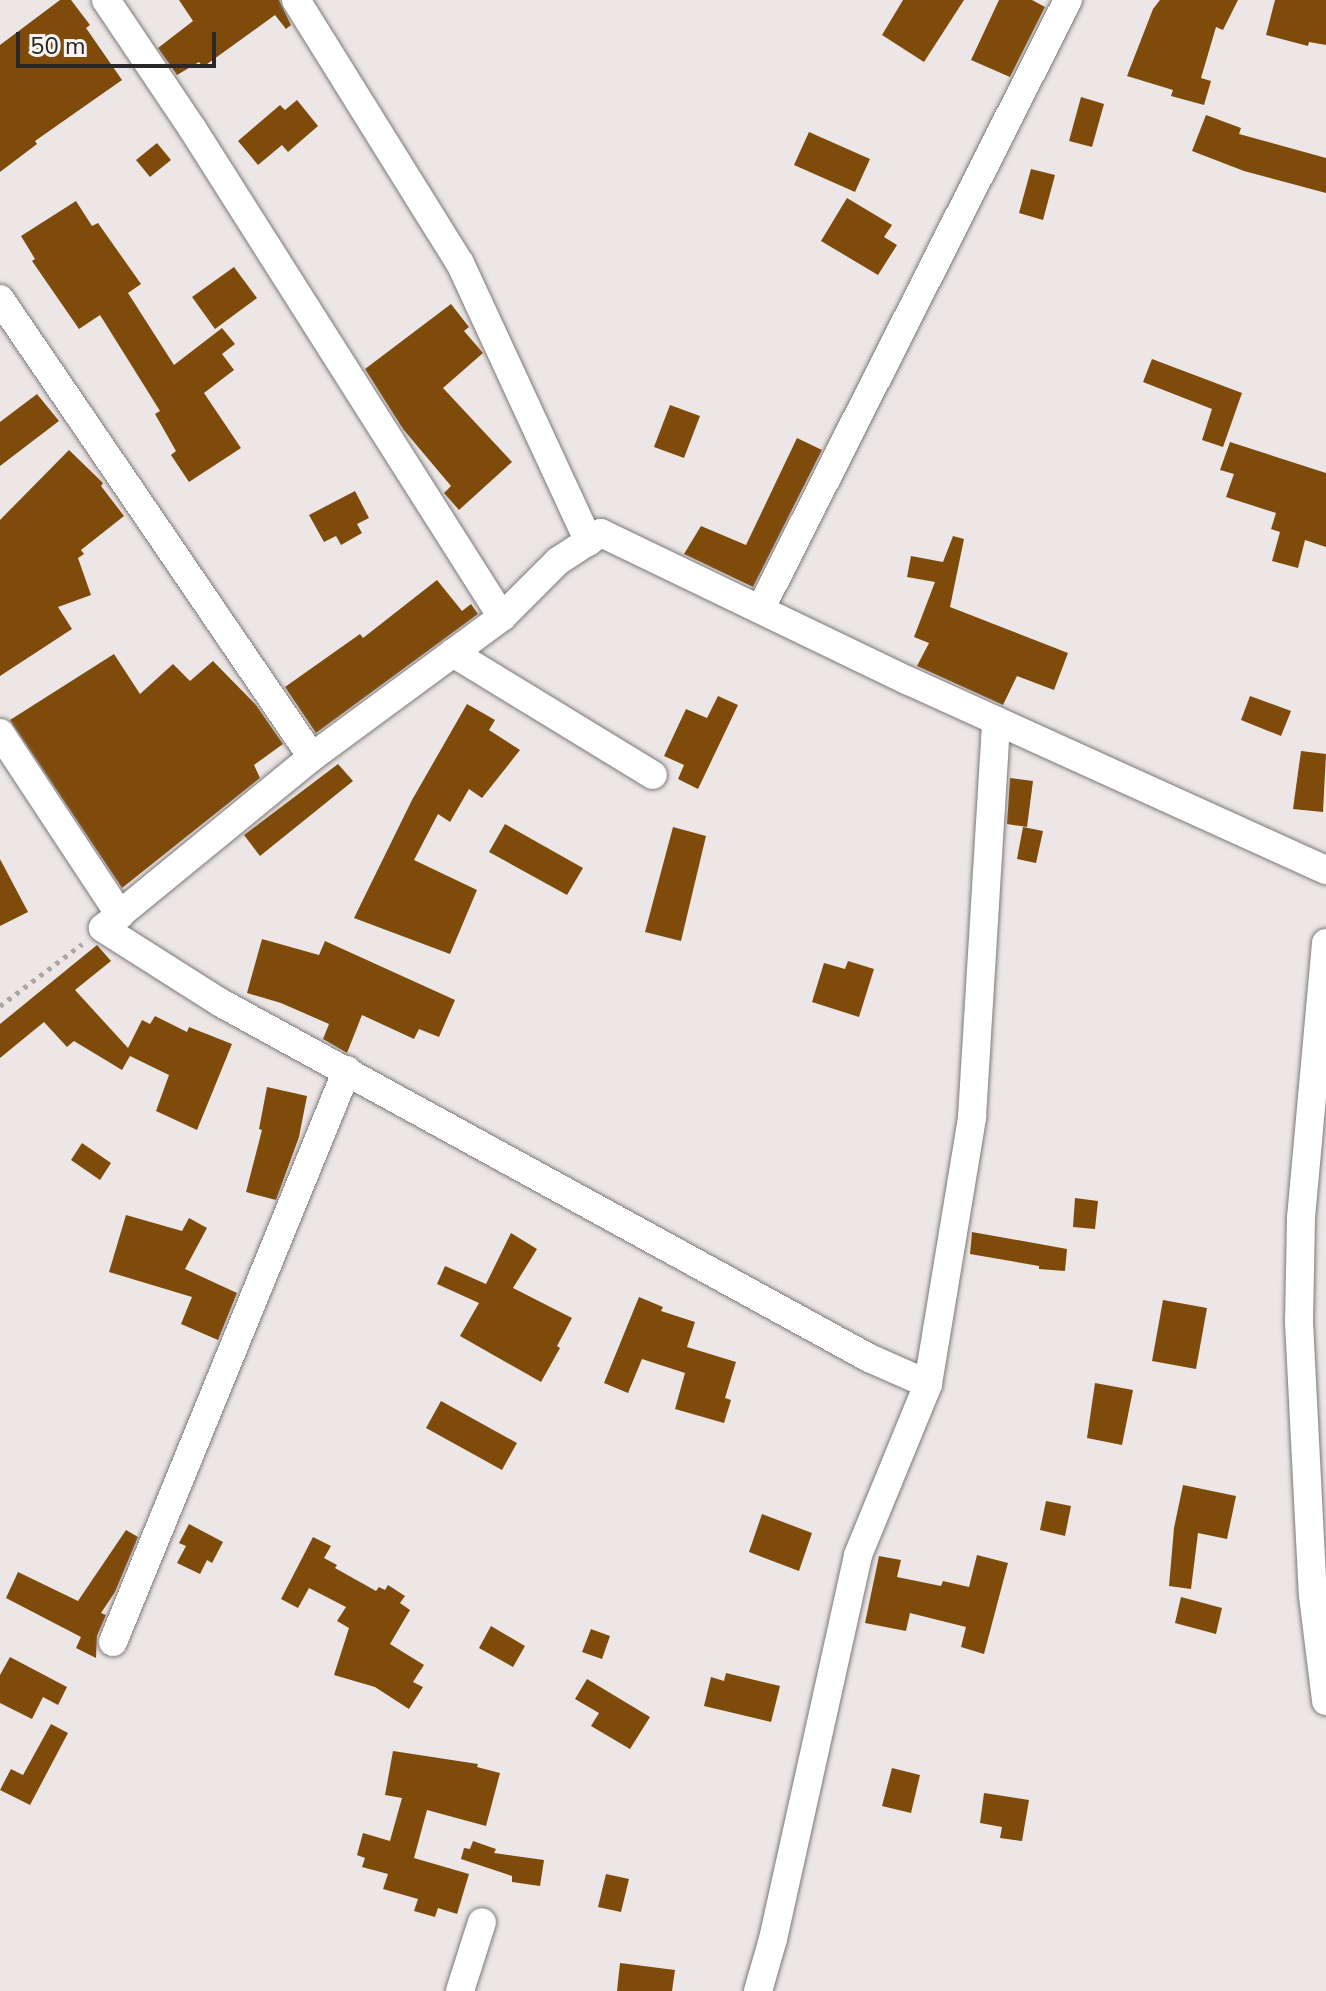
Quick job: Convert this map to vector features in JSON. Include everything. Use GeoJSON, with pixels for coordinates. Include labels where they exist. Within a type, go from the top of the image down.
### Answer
{"type":"FeatureCollection","features":[{"type":"Feature","properties":{"kind":"street"},"geometry":{"type":"LineString","coordinates":[[106,0],[192,128],[502,617]]}},
{"type":"Feature","properties":{"kind":"street"},"geometry":{"type":"LineString","coordinates":[[296,0],[460,263],[589,542]]}},
{"type":"Feature","properties":{"kind":"street"},"geometry":{"type":"LineString","coordinates":[[761,608],[1068,0]]}},
{"type":"Feature","properties":{"kind":"street"},"geometry":{"type":"LineString","coordinates":[[0,299],[312,757]]}},
{"type":"Feature","properties":{"kind":"street"},"geometry":{"type":"LineString","coordinates":[[112,922],[312,757],[502,617],[558,561],[601,533],[996,721],[1326,870]]}},
{"type":"Feature","properties":{"kind":"street"},"geometry":{"type":"LineString","coordinates":[[453,653],[653,775]]}},
{"type":"Feature","properties":{"kind":"street"},"geometry":{"type":"LineString","coordinates":[[758,1991],[773,1939],[858,1555],[928,1384],[972,1117],[996,721]]}},
{"type":"Feature","properties":{"kind":"street"},"geometry":{"type":"LineString","coordinates":[[0,733],[112,922],[221,1003],[869,1358],[928,1384]]}},
{"type":"Feature","properties":{"kind":"street"},"geometry":{"type":"LineString","coordinates":[[1326,943],[1301,1218],[1299,1322],[1313,1596],[1326,1701]]}},
{"type":"Feature","properties":{"kind":"street"},"geometry":{"type":"LineString","coordinates":[[113,1642],[347,1070]]}},
{"type":"Feature","properties":{"kind":"street"},"geometry":{"type":"LineString","coordinates":[[460,1991],[482,1922]]}},
{"type":"Feature","properties":{"kind":"path"},"geometry":{"type":"LineString","coordinates":[[0,1006],[112,922]]}},
{"type":"Feature","properties":{"kind":"building"},"geometry":{"type":"Polygon","coordinates":[[[60,0],[71,0],[90,25],[86,28],[122,80],[35,141],[37,144],[0,172],[0,45],[60,0]]]}},
{"type":"Feature","properties":{"kind":"building"},"geometry":{"type":"Polygon","coordinates":[[[179,0],[279,0],[291,25],[286,29],[275,15],[203,67],[199,62],[177,75],[158,48],[193,21],[179,0]]]}},
{"type":"Feature","properties":{"kind":"building"},"geometry":{"type":"Polygon","coordinates":[[[903,0],[964,0],[924,62],[882,35],[903,0]]]}},
{"type":"Feature","properties":{"kind":"building"},"geometry":{"type":"Polygon","coordinates":[[[999,0],[1032,0],[1045,7],[1010,77],[971,60],[999,0]]]}},
{"type":"Feature","properties":{"kind":"building"},"geometry":{"type":"Polygon","coordinates":[[[1160,0],[1238,0],[1223,30],[1216,27],[1201,78],[1211,81],[1204,105],[1171,96],[1173,90],[1127,76],[1153,9],[1160,0]]]}},
{"type":"Feature","properties":{"kind":"building"},"geometry":{"type":"Polygon","coordinates":[[[1275,0],[1326,0],[1326,45],[1309,42],[1308,46],[1266,35],[1275,0]]]}},
{"type":"Feature","properties":{"kind":"building"},"geometry":{"type":"Polygon","coordinates":[[[1081,97],[1104,104],[1092,147],[1069,141],[1081,97]]]}},
{"type":"Feature","properties":{"kind":"building"},"geometry":{"type":"Polygon","coordinates":[[[297,100],[318,126],[288,152],[282,145],[258,165],[238,141],[280,105],[285,110],[297,100]]]}},
{"type":"Feature","properties":{"kind":"building"},"geometry":{"type":"Polygon","coordinates":[[[1206,115],[1241,128],[1239,134],[1326,158],[1326,193],[1244,171],[1192,151],[1206,115]]]}},
{"type":"Feature","properties":{"kind":"building"},"geometry":{"type":"Polygon","coordinates":[[[809,132],[870,159],[855,192],[794,165],[809,132]]]}},
{"type":"Feature","properties":{"kind":"building"},"geometry":{"type":"Polygon","coordinates":[[[157,143],[171,160],[150,177],[136,160],[157,143]]]}},
{"type":"Feature","properties":{"kind":"building"},"geometry":{"type":"Polygon","coordinates":[[[1031,169],[1055,175],[1043,220],[1019,213],[1031,169]]]}},
{"type":"Feature","properties":{"kind":"building"},"geometry":{"type":"Polygon","coordinates":[[[847,198],[892,225],[884,237],[897,245],[878,275],[821,241],[847,198]]]}},
{"type":"Feature","properties":{"kind":"building"},"geometry":{"type":"Polygon","coordinates":[[[76,201],[92,226],[98,223],[141,284],[128,293],[174,365],[222,328],[235,344],[222,354],[234,370],[204,393],[241,448],[189,482],[171,455],[176,451],[155,414],[160,411],[100,315],[79,329],[32,261],[35,259],[21,236],[76,201]]]}},
{"type":"Feature","properties":{"kind":"building"},"geometry":{"type":"Polygon","coordinates":[[[234,267],[257,298],[215,329],[192,297],[234,267]]]}},
{"type":"Feature","properties":{"kind":"building"},"geometry":{"type":"Polygon","coordinates":[[[451,304],[469,327],[464,331],[483,353],[443,388],[512,462],[459,510],[444,493],[451,486],[403,429],[365,369],[451,304]]]}},
{"type":"Feature","properties":{"kind":"building"},"geometry":{"type":"Polygon","coordinates":[[[1152,359],[1242,393],[1223,447],[1202,440],[1212,409],[1143,382],[1152,359]]]}},
{"type":"Feature","properties":{"kind":"building"},"geometry":{"type":"Polygon","coordinates":[[[37,394],[59,421],[0,466],[0,422],[37,394]]]}},
{"type":"Feature","properties":{"kind":"building"},"geometry":{"type":"Polygon","coordinates":[[[670,405],[700,416],[684,458],[654,447],[670,405]]]}},
{"type":"Feature","properties":{"kind":"building"},"geometry":{"type":"Polygon","coordinates":[[[797,438],[822,450],[753,587],[684,554],[701,526],[746,545],[797,438]]]}},
{"type":"Feature","properties":{"kind":"building"},"geometry":{"type":"Polygon","coordinates":[[[1230,442],[1326,473],[1326,547],[1305,540],[1298,568],[1272,561],[1280,532],[1271,529],[1276,513],[1226,497],[1234,474],[1220,470],[1230,442]]]}},
{"type":"Feature","properties":{"kind":"building"},"geometry":{"type":"Polygon","coordinates":[[[69,450],[103,483],[101,486],[124,516],[81,550],[84,554],[78,558],[91,595],[58,607],[72,629],[0,676],[0,520],[69,450]]]}},
{"type":"Feature","properties":{"kind":"building"},"geometry":{"type":"Polygon","coordinates":[[[355,491],[369,518],[357,524],[362,533],[341,545],[336,536],[324,542],[309,515],[355,491]]]}},
{"type":"Feature","properties":{"kind":"building"},"geometry":{"type":"Polygon","coordinates":[[[953,536],[964,539],[950,607],[1068,653],[1054,690],[1017,676],[1003,705],[917,666],[929,643],[914,637],[935,582],[907,577],[911,556],[943,562],[953,536]]]}},
{"type":"Feature","properties":{"kind":"building"},"geometry":{"type":"Polygon","coordinates":[[[437,580],[462,611],[471,604],[478,614],[316,733],[285,687],[360,634],[363,638],[437,580]]]}},
{"type":"Feature","properties":{"kind":"building"},"geometry":{"type":"Polygon","coordinates":[[[114,654],[140,694],[173,664],[190,681],[213,661],[256,705],[283,744],[254,765],[260,778],[122,888],[10,720],[114,654]]]}},
{"type":"Feature","properties":{"kind":"building"},"geometry":{"type":"Polygon","coordinates":[[[718,696],[738,705],[698,789],[678,779],[684,765],[664,756],[686,709],[707,718],[718,696]]]}},
{"type":"Feature","properties":{"kind":"building"},"geometry":{"type":"Polygon","coordinates":[[[1250,696],[1291,711],[1281,736],[1241,720],[1250,696]]]}},
{"type":"Feature","properties":{"kind":"building"},"geometry":{"type":"Polygon","coordinates":[[[467,704],[495,720],[489,730],[520,750],[482,798],[469,789],[450,822],[438,814],[414,860],[477,890],[450,954],[354,918],[412,800],[467,704]]]}},
{"type":"Feature","properties":{"kind":"building"},"geometry":{"type":"Polygon","coordinates":[[[1301,751],[1326,754],[1323,812],[1293,809],[1301,751]]]}},
{"type":"Feature","properties":{"kind":"building"},"geometry":{"type":"Polygon","coordinates":[[[338,764],[353,781],[260,856],[244,835],[338,764]]]}},
{"type":"Feature","properties":{"kind":"building"},"geometry":{"type":"Polygon","coordinates":[[[1010,778],[1033,781],[1027,827],[1007,824],[1010,778]]]}},
{"type":"Feature","properties":{"kind":"building"},"geometry":{"type":"Polygon","coordinates":[[[505,824],[583,868],[567,895],[489,852],[505,824]]]}},
{"type":"Feature","properties":{"kind":"building"},"geometry":{"type":"Polygon","coordinates":[[[673,827],[706,836],[681,941],[645,932],[673,827]]]}},
{"type":"Feature","properties":{"kind":"building"},"geometry":{"type":"Polygon","coordinates":[[[1023,827],[1043,831],[1036,863],[1017,859],[1023,827]]]}},
{"type":"Feature","properties":{"kind":"building"},"geometry":{"type":"Polygon","coordinates":[[[0,859],[28,912],[0,926],[0,859]]]}},
{"type":"Feature","properties":{"kind":"building"},"geometry":{"type":"Polygon","coordinates":[[[262,939],[319,955],[325,941],[455,1000],[439,1037],[419,1029],[414,1039],[362,1015],[347,1053],[323,1039],[329,1024],[281,1003],[247,993],[262,939]]]}},
{"type":"Feature","properties":{"kind":"building"},"geometry":{"type":"Polygon","coordinates":[[[97,945],[111,961],[75,990],[128,1048],[142,1020],[150,1024],[155,1016],[187,1032],[189,1027],[232,1044],[197,1130],[156,1111],[169,1075],[130,1056],[122,1070],[74,1041],[67,1047],[44,1022],[0,1058],[0,1024],[97,945]]]}},
{"type":"Feature","properties":{"kind":"building"},"geometry":{"type":"Polygon","coordinates":[[[848,961],[874,969],[859,1017],[812,1002],[824,963],[845,969],[848,961]]]}},
{"type":"Feature","properties":{"kind":"building"},"geometry":{"type":"Polygon","coordinates":[[[267,1087],[307,1096],[299,1137],[276,1200],[246,1192],[262,1130],[259,1129],[267,1087]]]}},
{"type":"Feature","properties":{"kind":"building"},"geometry":{"type":"Polygon","coordinates":[[[82,1143],[111,1163],[100,1180],[71,1160],[82,1143]]]}},
{"type":"Feature","properties":{"kind":"building"},"geometry":{"type":"Polygon","coordinates":[[[1075,1198],[1098,1201],[1095,1229],[1073,1227],[1075,1198]]]}},
{"type":"Feature","properties":{"kind":"building"},"geometry":{"type":"Polygon","coordinates":[[[126,1215],[182,1231],[189,1218],[207,1228],[185,1269],[237,1293],[218,1340],[181,1324],[192,1297],[109,1272],[126,1215]]]}},
{"type":"Feature","properties":{"kind":"building"},"geometry":{"type":"Polygon","coordinates":[[[972,1232],[1067,1249],[1065,1271],[1039,1269],[1039,1266],[970,1254],[972,1232]]]}},
{"type":"Feature","properties":{"kind":"building"},"geometry":{"type":"Polygon","coordinates":[[[511,1233],[537,1249],[513,1288],[572,1318],[541,1382],[460,1336],[479,1303],[437,1284],[445,1266],[486,1284],[511,1233]]]}},
{"type":"Feature","properties":{"kind":"building"},"geometry":{"type":"Polygon","coordinates":[[[639,1297],[663,1307],[661,1311],[695,1322],[687,1347],[736,1362],[725,1398],[731,1400],[724,1423],[675,1409],[685,1373],[642,1359],[628,1393],[604,1383],[639,1297]]]}},
{"type":"Feature","properties":{"kind":"building"},"geometry":{"type":"Polygon","coordinates":[[[1163,1300],[1207,1308],[1196,1369],[1152,1361],[1163,1300]]]}},
{"type":"Feature","properties":{"kind":"building"},"geometry":{"type":"Polygon","coordinates":[[[1095,1383],[1133,1390],[1122,1445],[1087,1438],[1095,1383]]]}},
{"type":"Feature","properties":{"kind":"building"},"geometry":{"type":"Polygon","coordinates":[[[441,1401],[517,1443],[502,1470],[426,1428],[441,1401]]]}},
{"type":"Feature","properties":{"kind":"building"},"geometry":{"type":"Polygon","coordinates":[[[1183,1485],[1236,1496],[1227,1539],[1198,1533],[1191,1589],[1169,1586],[1174,1528],[1183,1485]]]}},
{"type":"Feature","properties":{"kind":"building"},"geometry":{"type":"Polygon","coordinates":[[[1046,1501],[1071,1506],[1065,1536],[1040,1530],[1046,1501]]]}},
{"type":"Feature","properties":{"kind":"building"},"geometry":{"type":"Polygon","coordinates":[[[762,1514],[812,1533],[799,1571],[749,1552],[762,1514]]]}},
{"type":"Feature","properties":{"kind":"building"},"geometry":{"type":"Polygon","coordinates":[[[189,1524],[223,1542],[212,1563],[207,1560],[200,1574],[177,1563],[186,1546],[179,1543],[189,1524]]]}},
{"type":"Feature","properties":{"kind":"building"},"geometry":{"type":"Polygon","coordinates":[[[126,1530],[138,1537],[115,1592],[101,1613],[106,1615],[97,1636],[96,1658],[76,1648],[81,1637],[6,1598],[18,1572],[78,1601],[126,1530]]]}},
{"type":"Feature","properties":{"kind":"building"},"geometry":{"type":"Polygon","coordinates":[[[313,1537],[331,1546],[324,1558],[337,1565],[335,1568],[376,1591],[379,1587],[385,1590],[388,1585],[405,1596],[400,1603],[410,1610],[390,1644],[424,1665],[413,1682],[423,1687],[409,1709],[375,1687],[334,1675],[349,1628],[337,1621],[346,1607],[309,1588],[298,1608],[281,1599],[313,1537]]]}},
{"type":"Feature","properties":{"kind":"building"},"geometry":{"type":"Polygon","coordinates":[[[977,1555],[1008,1563],[984,1654],[961,1647],[966,1627],[910,1613],[906,1631],[865,1623],[879,1556],[901,1560],[897,1577],[941,1586],[943,1581],[969,1587],[977,1555]]]}},
{"type":"Feature","properties":{"kind":"building"},"geometry":{"type":"Polygon","coordinates":[[[1181,1597],[1222,1608],[1216,1634],[1175,1623],[1181,1597]]]}},
{"type":"Feature","properties":{"kind":"building"},"geometry":{"type":"Polygon","coordinates":[[[491,1626],[525,1646],[513,1667],[479,1648],[491,1626]]]}},
{"type":"Feature","properties":{"kind":"building"},"geometry":{"type":"Polygon","coordinates":[[[591,1629],[610,1636],[602,1659],[582,1652],[591,1629]]]}},
{"type":"Feature","properties":{"kind":"building"},"geometry":{"type":"Polygon","coordinates":[[[10,1657],[67,1687],[58,1705],[43,1697],[32,1719],[0,1703],[0,1675],[10,1657]]]}},
{"type":"Feature","properties":{"kind":"building"},"geometry":{"type":"Polygon","coordinates":[[[726,1673],[780,1686],[771,1722],[704,1706],[711,1677],[724,1681],[726,1673]]]}},
{"type":"Feature","properties":{"kind":"building"},"geometry":{"type":"Polygon","coordinates":[[[587,1679],[650,1717],[630,1749],[591,1726],[599,1713],[575,1699],[587,1679]]]}},
{"type":"Feature","properties":{"kind":"building"},"geometry":{"type":"Polygon","coordinates":[[[51,1724],[68,1733],[30,1805],[0,1790],[11,1769],[23,1775],[51,1724]]]}},
{"type":"Feature","properties":{"kind":"building"},"geometry":{"type":"Polygon","coordinates":[[[393,1751],[478,1764],[477,1767],[500,1773],[486,1826],[427,1810],[414,1858],[469,1874],[457,1914],[438,1908],[435,1917],[414,1911],[418,1899],[383,1889],[388,1874],[362,1867],[365,1858],[357,1855],[363,1833],[390,1841],[402,1798],[385,1795],[393,1751]]]}},
{"type":"Feature","properties":{"kind":"building"},"geometry":{"type":"Polygon","coordinates":[[[892,1768],[920,1775],[911,1813],[882,1806],[892,1768]]]}},
{"type":"Feature","properties":{"kind":"building"},"geometry":{"type":"Polygon","coordinates":[[[984,1793],[1029,1800],[1022,1841],[1000,1838],[1002,1827],[980,1823],[984,1793]]]}},
{"type":"Feature","properties":{"kind":"building"},"geometry":{"type":"Polygon","coordinates":[[[473,1841],[496,1849],[494,1853],[544,1860],[540,1886],[512,1882],[512,1876],[461,1859],[464,1848],[470,1849],[473,1841]]]}},
{"type":"Feature","properties":{"kind":"building"},"geometry":{"type":"Polygon","coordinates":[[[606,1874],[629,1879],[621,1912],[598,1907],[606,1874]]]}},
{"type":"Feature","properties":{"kind":"building"},"geometry":{"type":"Polygon","coordinates":[[[620,1963],[675,1970],[672,1991],[617,1991],[620,1963]]]}}]}
